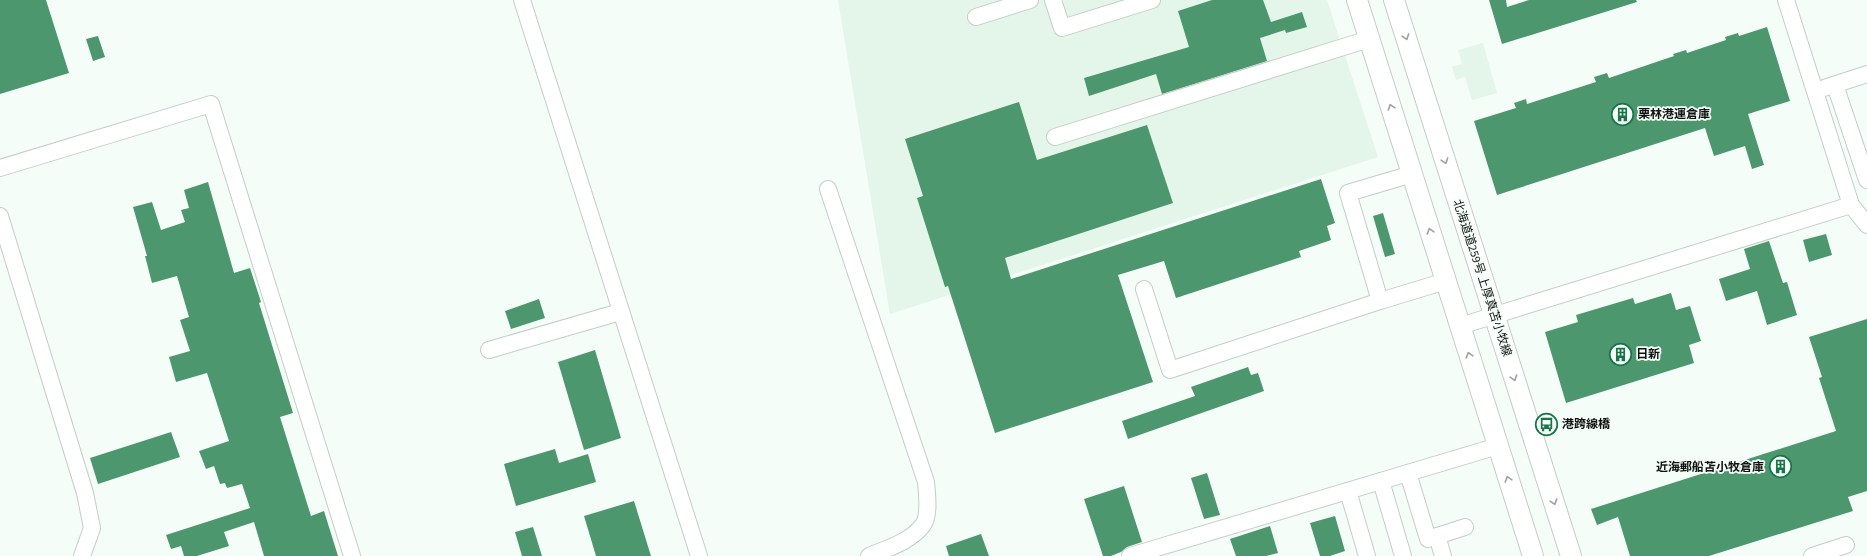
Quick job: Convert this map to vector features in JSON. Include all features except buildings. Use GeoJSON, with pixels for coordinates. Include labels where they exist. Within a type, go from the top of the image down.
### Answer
{"type":"FeatureCollection","features":[{"type":"Feature","properties":{"kind":"main road"},"geometry":{"type":"LineString","coordinates":[[1357,0],[1532,556]]}},
{"type":"Feature","properties":{"kind":"main road","name":"北海道道259号 上厚真苫小牧線"},"geometry":{"type":"LineString","coordinates":[[1394,0],[1571,556]]}},
{"type":"Feature","properties":{"kind":"street"},"geometry":{"type":"LineString","coordinates":[[522,0],[698,556]]}},
{"type":"Feature","properties":{"kind":"street"},"geometry":{"type":"LineString","coordinates":[[976,17],[1030,0]]}},
{"type":"Feature","properties":{"kind":"street"},"geometry":{"type":"LineString","coordinates":[[1053,0],[1062,28],[1152,0]]}},
{"type":"Feature","properties":{"kind":"street"},"geometry":{"type":"LineString","coordinates":[[1157,0],[1158,2],[1164,0]]}},
{"type":"Feature","properties":{"kind":"street"},"geometry":{"type":"LineString","coordinates":[[1786,0],[1852,205],[1867,225]]}},
{"type":"Feature","properties":{"kind":"street"},"geometry":{"type":"LineString","coordinates":[[1055,137],[1370,39]]}},
{"type":"Feature","properties":{"kind":"street"},"geometry":{"type":"LineString","coordinates":[[1815,91],[1867,74]]}},
{"type":"Feature","properties":{"kind":"street"},"geometry":{"type":"LineString","coordinates":[[1835,85],[1867,180]]}},
{"type":"Feature","properties":{"kind":"street"},"geometry":{"type":"LineString","coordinates":[[0,168],[211,104],[352,556]]}},
{"type":"Feature","properties":{"kind":"street"},"geometry":{"type":"LineString","coordinates":[[1380,301],[1348,194],[1412,174]]}},
{"type":"Feature","properties":{"kind":"street"},"geometry":{"type":"LineString","coordinates":[[828,189],[926,482],[928,503],[924,524],[903,542],[869,556]]}},
{"type":"Feature","properties":{"kind":"street"},"geometry":{"type":"LineString","coordinates":[[1460,326],[1852,205]]}},
{"type":"Feature","properties":{"kind":"street"},"geometry":{"type":"LineString","coordinates":[[0,216],[85,493],[92,528],[82,556]]}},
{"type":"Feature","properties":{"kind":"street"},"geometry":{"type":"LineString","coordinates":[[1144,289],[1170,370],[1380,301],[1446,281]]}},
{"type":"Feature","properties":{"kind":"street"},"geometry":{"type":"LineString","coordinates":[[489,350],[620,312]]}},
{"type":"Feature","properties":{"kind":"street"},"geometry":{"type":"LineString","coordinates":[[1130,556],[1498,446]]}},
{"type":"Feature","properties":{"kind":"street"},"geometry":{"type":"LineString","coordinates":[[1408,473],[1428,539],[1465,527]]}},
{"type":"Feature","properties":{"kind":"street"},"geometry":{"type":"LineString","coordinates":[[1381,481],[1403,556]]}},
{"type":"Feature","properties":{"kind":"street"},"geometry":{"type":"LineString","coordinates":[[1348,491],[1367,556]]}},
{"type":"Feature","properties":{"kind":"street"},"geometry":{"type":"LineString","coordinates":[[1437,536],[1442,556]]}},
{"type":"Feature","properties":{"kind":"street"},"geometry":{"type":"LineString","coordinates":[[1812,556],[1846,545]]}},
{"type":"Feature","properties":{"kind":"shaded area"},"geometry":{"type":"Polygon","coordinates":[[[838,0],[1327,0],[1378,157],[890,314],[838,0]]]}},
{"type":"Feature","properties":{"kind":"shaded area"},"geometry":{"type":"Polygon","coordinates":[[[1483,43],[1497,93],[1472,100],[1465,77],[1456,80],[1452,67],[1462,64],[1458,50],[1483,43]]]}},
{"type":"Feature","properties":{"kind":"place","name":"栗林港運倉庫"},"geometry":{"type":"Point","coordinates":[1622,114]}},
{"type":"Feature","properties":{"kind":"place","name":"日新"},"geometry":{"type":"Point","coordinates":[1621,354]}},
{"type":"Feature","properties":{"kind":"place","name":"港跨線橋"},"geometry":{"type":"Point","coordinates":[1546,424]}},
{"type":"Feature","properties":{"kind":"place","name":"近海郵船苫小牧倉庫"},"geometry":{"type":"Point","coordinates":[1780,467]}}]}
